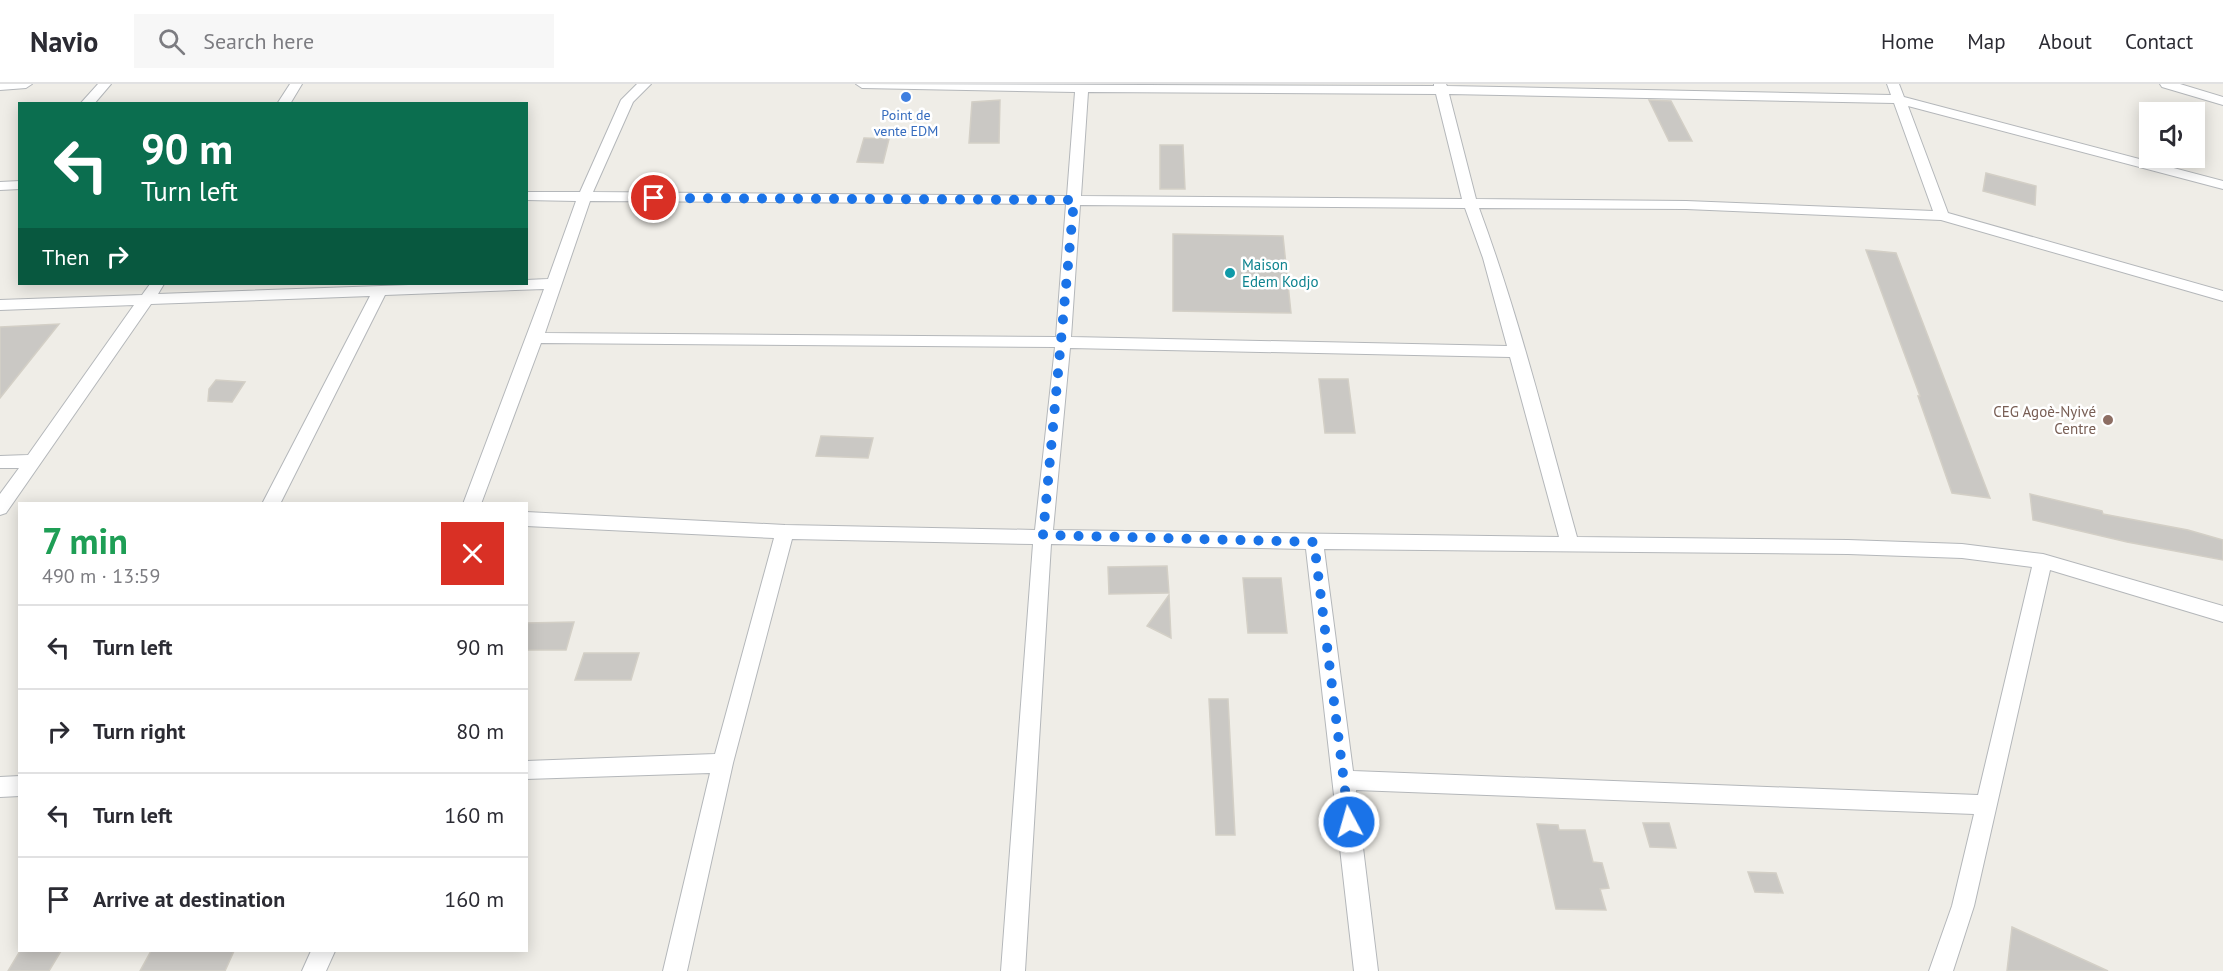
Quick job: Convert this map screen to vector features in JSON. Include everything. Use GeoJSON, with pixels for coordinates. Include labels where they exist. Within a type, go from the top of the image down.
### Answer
{"type":"FeatureCollection","features":[{"type":"Feature","properties":{"kind":"street"},"geometry":{"type":"LineString","coordinates":[[0,86],[26,84]]}},
{"type":"Feature","properties":{"kind":"street"},"geometry":{"type":"LineString","coordinates":[[88,102],[105,84]]}},
{"type":"Feature","properties":{"kind":"street"},"geometry":{"type":"LineString","coordinates":[[284,102],[296,84]]}},
{"type":"Feature","properties":{"kind":"street"},"geometry":{"type":"LineString","coordinates":[[473,502],[535,338],[584,198],[627,100],[645,84]]}},
{"type":"Feature","properties":{"kind":"street"},"geometry":{"type":"LineString","coordinates":[[862,84],[1441,87],[1898,99],[2223,185]]}},
{"type":"Feature","properties":{"kind":"street"},"geometry":{"type":"LineString","coordinates":[[1893,84],[1942,216]]}},
{"type":"Feature","properties":{"kind":"street"},"geometry":{"type":"LineString","coordinates":[[2166,84],[2223,101]]}},
{"type":"Feature","properties":{"kind":"street"},"geometry":{"type":"LineString","coordinates":[[1013,971],[1043,535],[1063,342],[1082,86]]}},
{"type":"Feature","properties":{"kind":"street"},"geometry":{"type":"LineString","coordinates":[[1441,87],[1470,203],[1490,258],[1518,352],[1570,543]]}},
{"type":"Feature","properties":{"kind":"street"},"geometry":{"type":"LineString","coordinates":[[528,196],[1686,206],[1942,216],[2223,296]]}},
{"type":"Feature","properties":{"kind":"street"},"geometry":{"type":"LineString","coordinates":[[0,305],[554,284]]}},
{"type":"Feature","properties":{"kind":"street"},"geometry":{"type":"LineString","coordinates":[[0,508],[156,285]]}},
{"type":"Feature","properties":{"kind":"street"},"geometry":{"type":"LineString","coordinates":[[272,502],[380,291]]}},
{"type":"Feature","properties":{"kind":"street"},"geometry":{"type":"LineString","coordinates":[[535,338],[1063,342],[1518,352]]}},
{"type":"Feature","properties":{"kind":"street"},"geometry":{"type":"LineString","coordinates":[[0,462],[31,461]]}},
{"type":"Feature","properties":{"kind":"street"},"geometry":{"type":"LineString","coordinates":[[528,519],[785,532],[1043,535],[1314,542],[1570,543],[1950,551],[2043,561],[2223,614]]}},
{"type":"Feature","properties":{"kind":"street"},"geometry":{"type":"LineString","coordinates":[[675,971],[723,763],[785,532]]}},
{"type":"Feature","properties":{"kind":"street"},"geometry":{"type":"LineString","coordinates":[[1314,542],[1366,971]]}},
{"type":"Feature","properties":{"kind":"street"},"geometry":{"type":"LineString","coordinates":[[1941,971],[1963,906],[2043,561]]}},
{"type":"Feature","properties":{"kind":"street"},"geometry":{"type":"LineString","coordinates":[[528,770],[723,763]]}},
{"type":"Feature","properties":{"kind":"street"},"geometry":{"type":"LineString","coordinates":[[1344,780],[1987,805]]}},
{"type":"Feature","properties":{"kind":"street"},"geometry":{"type":"LineString","coordinates":[[0,787],[18,786]]}},
{"type":"Feature","properties":{"kind":"street"},"geometry":{"type":"LineString","coordinates":[[314,971],[323,952]]}},
{"type":"Feature","properties":{"kind":"building"},"geometry":{"type":"Polygon","coordinates":[[[1000,100],[999,143],[969,143],[972,102],[1000,100]]]}},
{"type":"Feature","properties":{"kind":"building"},"geometry":{"type":"Polygon","coordinates":[[[1649,100],[1671,101],[1692,141],[1669,141],[1649,100]]]}},
{"type":"Feature","properties":{"kind":"building"},"geometry":{"type":"Polygon","coordinates":[[[864,138],[889,139],[883,163],[857,162],[864,138]]]}},
{"type":"Feature","properties":{"kind":"building"},"geometry":{"type":"Polygon","coordinates":[[[1160,145],[1183,145],[1185,189],[1160,189],[1160,145]]]}},
{"type":"Feature","properties":{"kind":"building"},"geometry":{"type":"Polygon","coordinates":[[[1986,173],[2036,186],[2035,205],[1983,191],[1986,173]]]}},
{"type":"Feature","properties":{"kind":"building","name":"Maison Edem Kodjo"},"geometry":{"type":"Polygon","coordinates":[[[1173,234],[1283,236],[1291,313],[1173,311],[1173,234]]]}},
{"type":"Feature","properties":{"kind":"building"},"geometry":{"type":"Polygon","coordinates":[[[1866,250],[1896,253],[1990,498],[1952,493],[1918,396],[1920,396],[1866,250]]]}},
{"type":"Feature","properties":{"kind":"building"},"geometry":{"type":"Polygon","coordinates":[[[59,324],[0,398],[0,327],[59,324]]]}},
{"type":"Feature","properties":{"kind":"building"},"geometry":{"type":"Polygon","coordinates":[[[1319,379],[1348,379],[1355,433],[1325,433],[1319,379]]]}},
{"type":"Feature","properties":{"kind":"building"},"geometry":{"type":"Polygon","coordinates":[[[216,380],[245,382],[232,402],[208,401],[209,389],[216,380]]]}},
{"type":"Feature","properties":{"kind":"building"},"geometry":{"type":"Polygon","coordinates":[[[821,436],[873,438],[868,458],[816,456],[821,436]]]}},
{"type":"Feature","properties":{"kind":"building"},"geometry":{"type":"Polygon","coordinates":[[[2030,494],[2102,511],[2103,514],[2188,530],[2223,540],[2223,560],[2127,542],[2033,520],[2030,494]]]}},
{"type":"Feature","properties":{"kind":"building"},"geometry":{"type":"Polygon","coordinates":[[[1167,566],[1169,593],[1109,594],[1108,567],[1167,566]]]}},
{"type":"Feature","properties":{"kind":"building"},"geometry":{"type":"Polygon","coordinates":[[[1243,578],[1281,578],[1287,633],[1248,633],[1243,578]]]}},
{"type":"Feature","properties":{"kind":"building"},"geometry":{"type":"Polygon","coordinates":[[[1169,595],[1171,638],[1147,626],[1169,595]]]}},
{"type":"Feature","properties":{"kind":"building"},"geometry":{"type":"Polygon","coordinates":[[[574,622],[566,650],[528,650],[528,623],[574,622]]]}},
{"type":"Feature","properties":{"kind":"building"},"geometry":{"type":"Polygon","coordinates":[[[584,653],[639,653],[631,680],[575,680],[584,653]]]}},
{"type":"Feature","properties":{"kind":"building"},"geometry":{"type":"Polygon","coordinates":[[[1209,699],[1228,699],[1235,835],[1216,835],[1209,699]]]}},
{"type":"Feature","properties":{"kind":"building"},"geometry":{"type":"Polygon","coordinates":[[[1643,823],[1669,823],[1676,848],[1650,847],[1643,823]]]}},
{"type":"Feature","properties":{"kind":"building"},"geometry":{"type":"Polygon","coordinates":[[[1537,824],[1558,825],[1559,830],[1585,830],[1593,862],[1602,863],[1609,888],[1600,889],[1606,910],[1556,909],[1537,824]]]}},
{"type":"Feature","properties":{"kind":"building"},"geometry":{"type":"Polygon","coordinates":[[[1748,872],[1776,873],[1783,893],[1755,892],[1748,872]]]}},
{"type":"Feature","properties":{"kind":"building"},"geometry":{"type":"Polygon","coordinates":[[[2012,927],[2108,971],[2007,971],[2012,927]]]}},
{"type":"Feature","properties":{"kind":"building"},"geometry":{"type":"Polygon","coordinates":[[[19,952],[60,952],[49,971],[8,971],[19,952]]]}},
{"type":"Feature","properties":{"kind":"building"},"geometry":{"type":"Polygon","coordinates":[[[150,952],[234,952],[225,971],[140,971],[150,952]]]}},
{"type":"Feature","properties":{"kind":"place","name":"Point de vente EDM"},"geometry":{"type":"Point","coordinates":[906,97]}},
{"type":"Feature","properties":{"kind":"place","name":"Maison Edem Kodjo"},"geometry":{"type":"Point","coordinates":[1230,273]}},
{"type":"Feature","properties":{"kind":"place","name":"CEG Agoè-Nyivé Centre"},"geometry":{"type":"Point","coordinates":[2108,420]}},
{"type":"Feature","properties":{"kind":"route"},"geometry":{"type":"LineString","coordinates":[[654,198],[1074,200],[1063,342],[1043,535],[1314,542],[1349,822]]}}]}
